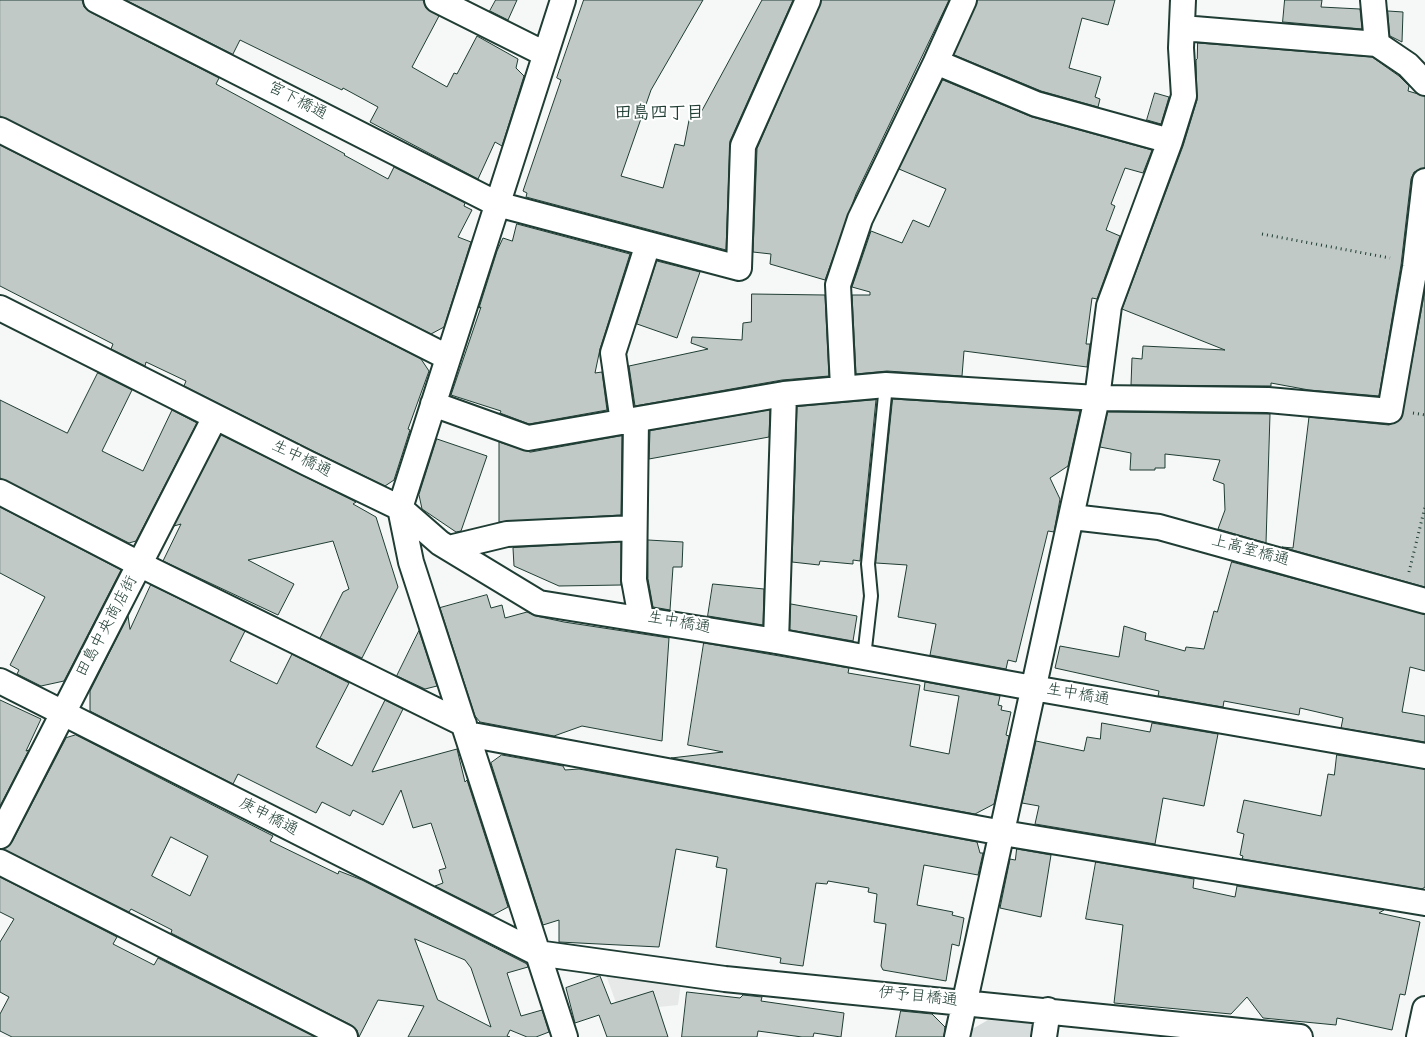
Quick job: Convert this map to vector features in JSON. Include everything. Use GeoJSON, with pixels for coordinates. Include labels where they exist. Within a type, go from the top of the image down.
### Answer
{"type":"FeatureCollection","features":[{"type":"Feature","properties":{"kind":"street","name":"宮下橋通"},"geometry":{"type":"LineString","coordinates":[[96,0],[497,204],[738,268],[743,146],[808,0]]}},
{"type":"Feature","properties":{"kind":"street"},"geometry":{"type":"LineString","coordinates":[[437,0],[545,54]]}},
{"type":"Feature","properties":{"kind":"street"},"geometry":{"type":"LineString","coordinates":[[563,0],[400,508],[411,562],[537,953],[566,1037]]}},
{"type":"Feature","properties":{"kind":"street"},"geometry":{"type":"LineString","coordinates":[[843,388],[838,286],[860,219],[964,0]]}},
{"type":"Feature","properties":{"kind":"street"},"geometry":{"type":"LineString","coordinates":[[957,1037],[1097,398],[1109,306],[1170,141],[1184,96],[1183,0]]}},
{"type":"Feature","properties":{"kind":"street"},"geometry":{"type":"LineString","coordinates":[[1373,0],[1377,44]]}},
{"type":"Feature","properties":{"kind":"street"},"geometry":{"type":"LineString","coordinates":[[1182,28],[1377,44],[1408,65],[1425,83]]}},
{"type":"Feature","properties":{"kind":"street"},"geometry":{"type":"LineString","coordinates":[[936,62],[1036,104],[1170,141]]}},
{"type":"Feature","properties":{"kind":"street"},"geometry":{"type":"LineString","coordinates":[[0,130],[447,357]]}},
{"type":"Feature","properties":{"kind":"street"},"geometry":{"type":"LineString","coordinates":[[433,404],[528,438],[784,394],[886,385],[1097,398],[1268,400],[1390,410],[1419,258],[1425,181]]}},
{"type":"Feature","properties":{"kind":"street"},"geometry":{"type":"LineString","coordinates":[[641,618],[634,580],[630,421],[613,353],[648,244]]}},
{"type":"Feature","properties":{"kind":"street","name":"生中橋通"},"geometry":{"type":"LineString","coordinates":[[0,308],[400,508],[450,548],[539,603],[776,641],[1425,756]]}},
{"type":"Feature","properties":{"kind":"street"},"geometry":{"type":"LineString","coordinates":[[776,641],[784,394]]}},
{"type":"Feature","properties":{"kind":"street","name":"田島中央商店街"},"geometry":{"type":"LineString","coordinates":[[0,836],[141,565],[215,417]]}},
{"type":"Feature","properties":{"kind":"street"},"geometry":{"type":"LineString","coordinates":[[0,492],[466,729],[1003,833],[1425,903]]}},
{"type":"Feature","properties":{"kind":"street","name":"上高室橋通"},"geometry":{"type":"LineString","coordinates":[[1072,517],[1159,527],[1414,598]]}},
{"type":"Feature","properties":{"kind":"street"},"geometry":{"type":"LineString","coordinates":[[450,548],[508,534],[634,528]]}},
{"type":"Feature","properties":{"kind":"street","name":"庚申橋通"},"geometry":{"type":"LineString","coordinates":[[0,681],[537,953]]}},
{"type":"Feature","properties":{"kind":"street"},"geometry":{"type":"LineString","coordinates":[[0,862],[345,1037]]}},
{"type":"Feature","properties":{"kind":"street","name":"伊予目橋通"},"geometry":{"type":"LineString","coordinates":[[537,953],[725,979],[1048,1010],[1300,1037]]}},
{"type":"Feature","properties":{"kind":"street"},"geometry":{"type":"LineString","coordinates":[[1419,1037],[1425,1009]]}},
{"type":"Feature","properties":{"kind":"street"},"geometry":{"type":"LineString","coordinates":[[1044,1037],[1048,1010]]}},
{"type":"Feature","properties":{"kind":"lane"},"geometry":{"type":"LineString","coordinates":[[864,657],[871,596],[868,564],[886,385]]}},
{"type":"Feature","properties":{"kind":"path"},"geometry":{"type":"LineString","coordinates":[[1262,234],[1419,258]]}},
{"type":"Feature","properties":{"kind":"path"},"geometry":{"type":"LineString","coordinates":[[1414,598],[1425,507]]}},
{"type":"Feature","properties":{"kind":"shaded area"},"geometry":{"type":"Polygon","coordinates":[[[606,975],[681,982],[678,1005],[619,1011],[606,975]]]}},
{"type":"Feature","properties":{"kind":"shaded area"},"geometry":{"type":"Polygon","coordinates":[[[988,1020],[1038,1024],[1036,1037],[967,1037],[969,1031],[988,1020]]]}},
{"type":"Feature","properties":{"kind":"building"},"geometry":{"type":"Polygon","coordinates":[[[0,0],[82,0],[84,7],[90,12],[219,78],[216,84],[388,179],[394,167],[465,203],[464,206],[472,210],[458,237],[471,242],[444,327],[431,334],[0,116],[0,0]]]}},
{"type":"Feature","properties":{"kind":"building"},"geometry":{"type":"Polygon","coordinates":[[[126,0],[423,0],[426,8],[439,16],[412,67],[447,87],[454,73],[457,74],[477,36],[518,59],[516,68],[524,76],[502,146],[495,142],[478,179],[370,122],[378,107],[343,88],[342,90],[240,40],[233,54],[126,0]]]}},
{"type":"Feature","properties":{"kind":"building"},"geometry":{"type":"Polygon","coordinates":[[[496,0],[517,0],[508,20],[490,11],[496,0]]]}},
{"type":"Feature","properties":{"kind":"building"},"geometry":{"type":"Polygon","coordinates":[[[584,0],[703,0],[651,90],[621,176],[663,188],[675,144],[684,146],[691,110],[699,116],[762,0],[793,0],[730,141],[726,250],[526,197],[527,193],[523,191],[561,80],[557,78],[584,0]]]}},
{"type":"Feature","properties":{"kind":"building"},"geometry":{"type":"Polygon","coordinates":[[[822,0],[949,0],[856,194],[825,280],[770,264],[771,254],[753,252],[757,149],[822,0]]]}},
{"type":"Feature","properties":{"kind":"building"},"geometry":{"type":"Polygon","coordinates":[[[978,0],[1115,0],[1108,25],[1082,18],[1069,68],[1101,77],[1095,97],[1100,99],[1098,107],[1041,91],[954,55],[978,0]]]}},
{"type":"Feature","properties":{"kind":"building"},"geometry":{"type":"Polygon","coordinates":[[[1285,0],[1322,0],[1321,7],[1360,9],[1362,29],[1283,22],[1285,0]]]}},
{"type":"Feature","properties":{"kind":"building"},"geometry":{"type":"Polygon","coordinates":[[[1388,11],[1403,12],[1402,42],[1390,36],[1388,11]]]}},
{"type":"Feature","properties":{"kind":"building"},"geometry":{"type":"Polygon","coordinates":[[[1198,43],[1372,57],[1399,76],[1409,86],[1408,91],[1425,96],[1425,168],[1414,172],[1411,179],[1401,265],[1379,396],[1309,390],[1271,383],[1271,386],[1131,385],[1132,358],[1142,359],[1143,346],[1225,350],[1122,309],[1183,146],[1197,100],[1196,60],[1198,43]]]}},
{"type":"Feature","properties":{"kind":"building"},"geometry":{"type":"Polygon","coordinates":[[[943,80],[1032,117],[1152,150],[1143,173],[1125,168],[1111,204],[1115,206],[1106,230],[1120,236],[1097,299],[1092,298],[1086,344],[1090,344],[1087,367],[964,351],[962,376],[887,371],[856,374],[852,295],[870,295],[870,292],[852,287],[871,231],[902,243],[913,220],[929,227],[946,189],[899,169],[943,80]]]}},
{"type":"Feature","properties":{"kind":"building"},"geometry":{"type":"Polygon","coordinates":[[[1155,93],[1169,97],[1161,124],[1147,120],[1155,93]]]}},
{"type":"Feature","properties":{"kind":"building"},"geometry":{"type":"Polygon","coordinates":[[[0,145],[421,359],[429,371],[408,429],[410,430],[394,480],[385,486],[313,451],[184,386],[186,381],[146,362],[145,366],[111,349],[113,344],[0,286],[0,145]]]}},
{"type":"Feature","properties":{"kind":"building"},"geometry":{"type":"Polygon","coordinates":[[[517,224],[630,254],[600,349],[595,373],[602,372],[607,410],[529,424],[500,413],[501,411],[451,395],[481,307],[479,308],[497,251],[503,238],[512,241],[517,224]]]}},
{"type":"Feature","properties":{"kind":"building"},"geometry":{"type":"Polygon","coordinates":[[[657,261],[700,272],[677,338],[637,324],[657,261]]]}},
{"type":"Feature","properties":{"kind":"building"},"geometry":{"type":"Polygon","coordinates":[[[1425,290],[1425,587],[1282,547],[1293,548],[1309,417],[1389,425],[1401,419],[1425,290]]]}},
{"type":"Feature","properties":{"kind":"building"},"geometry":{"type":"Polygon","coordinates":[[[752,294],[825,295],[829,376],[782,380],[635,406],[629,366],[708,349],[691,343],[692,337],[742,340],[743,323],[751,322],[752,294]]]}},
{"type":"Feature","properties":{"kind":"building"},"geometry":{"type":"Polygon","coordinates":[[[98,373],[132,390],[102,451],[143,471],[172,410],[197,423],[136,541],[129,543],[0,478],[0,400],[67,433],[98,373]]]}},
{"type":"Feature","properties":{"kind":"building"},"geometry":{"type":"Polygon","coordinates":[[[893,399],[1080,411],[1068,466],[1050,478],[1060,499],[1054,532],[1048,531],[1016,662],[1008,660],[1006,669],[930,655],[936,624],[898,617],[907,565],[876,563],[893,399]]]}},
{"type":"Feature","properties":{"kind":"building"},"geometry":{"type":"Polygon","coordinates":[[[876,400],[860,561],[853,560],[853,564],[820,561],[819,565],[792,562],[797,407],[876,400]]]}},
{"type":"Feature","properties":{"kind":"building"},"geometry":{"type":"Polygon","coordinates":[[[770,410],[769,437],[649,459],[650,431],[770,410]]]}},
{"type":"Feature","properties":{"kind":"building"},"geometry":{"type":"Polygon","coordinates":[[[1108,412],[1270,414],[1266,543],[1218,529],[1225,510],[1224,484],[1213,480],[1220,460],[1165,454],[1165,468],[1130,470],[1131,453],[1100,447],[1108,412]]]}},
{"type":"Feature","properties":{"kind":"building"},"geometry":{"type":"Polygon","coordinates":[[[221,435],[356,502],[353,504],[376,517],[398,587],[362,658],[320,638],[343,592],[349,589],[333,541],[248,560],[294,584],[278,615],[163,561],[181,524],[174,526],[221,435]]]}},
{"type":"Feature","properties":{"kind":"building"},"geometry":{"type":"Polygon","coordinates":[[[622,436],[621,515],[499,522],[499,442],[530,452],[622,436]]]}},
{"type":"Feature","properties":{"kind":"building"},"geometry":{"type":"Polygon","coordinates":[[[437,439],[487,456],[461,531],[456,532],[422,509],[419,495],[437,439]]]}},
{"type":"Feature","properties":{"kind":"building"},"geometry":{"type":"Polygon","coordinates":[[[0,507],[121,570],[64,681],[41,686],[17,674],[19,670],[10,665],[45,597],[0,573],[0,507]]]}},
{"type":"Feature","properties":{"kind":"building"},"geometry":{"type":"Polygon","coordinates":[[[648,540],[683,542],[682,567],[673,567],[670,610],[653,607],[648,579],[648,540]]]}},
{"type":"Feature","properties":{"kind":"building"},"geometry":{"type":"Polygon","coordinates":[[[621,542],[621,585],[559,586],[514,566],[513,548],[621,542]]]}},
{"type":"Feature","properties":{"kind":"building"},"geometry":{"type":"Polygon","coordinates":[[[1232,562],[1425,614],[1425,671],[1410,667],[1402,712],[1425,716],[1425,742],[1341,728],[1343,718],[1300,708],[1299,715],[1224,701],[1223,707],[1158,696],[1159,691],[1055,668],[1060,646],[1119,657],[1124,626],[1146,633],[1145,640],[1185,651],[1186,647],[1204,649],[1214,611],[1217,612],[1232,562]]]}},
{"type":"Feature","properties":{"kind":"building"},"geometry":{"type":"Polygon","coordinates":[[[713,584],[764,589],[763,625],[708,616],[713,584]]]}},
{"type":"Feature","properties":{"kind":"building"},"geometry":{"type":"Polygon","coordinates":[[[151,585],[245,631],[230,661],[277,684],[292,654],[349,683],[316,747],[352,766],[385,700],[403,709],[372,772],[457,749],[465,782],[467,780],[508,907],[493,915],[435,886],[443,883],[439,870],[446,868],[431,823],[413,828],[401,790],[383,825],[353,810],[350,816],[322,802],[316,813],[238,774],[233,784],[90,711],[90,691],[128,616],[130,629],[151,585]]]}},
{"type":"Feature","properties":{"kind":"building"},"geometry":{"type":"Polygon","coordinates":[[[487,595],[491,608],[502,605],[505,618],[527,612],[536,616],[564,622],[669,638],[662,741],[582,726],[554,736],[480,722],[475,716],[440,608],[487,595]]]}},
{"type":"Feature","properties":{"kind":"building"},"geometry":{"type":"Polygon","coordinates":[[[791,604],[857,616],[853,641],[790,630],[791,604]]]}},
{"type":"Feature","properties":{"kind":"building"},"geometry":{"type":"Polygon","coordinates":[[[419,631],[437,686],[425,689],[397,676],[419,631]]]}},
{"type":"Feature","properties":{"kind":"building"},"geometry":{"type":"Polygon","coordinates":[[[704,643],[849,668],[848,673],[920,685],[910,746],[949,754],[959,696],[924,690],[925,682],[1000,696],[998,705],[1002,706],[1001,710],[1011,712],[1006,735],[1009,736],[994,804],[975,814],[671,758],[723,752],[688,745],[704,643]]]}},
{"type":"Feature","properties":{"kind":"building"},"geometry":{"type":"Polygon","coordinates":[[[0,700],[41,719],[26,751],[29,750],[0,806],[0,700]]]}},
{"type":"Feature","properties":{"kind":"building"},"geometry":{"type":"Polygon","coordinates":[[[1102,723],[1150,732],[1152,723],[1218,734],[1204,806],[1163,798],[1155,844],[1035,824],[1039,806],[1022,803],[1036,741],[1084,751],[1087,737],[1100,739],[1102,723]]]}},
{"type":"Feature","properties":{"kind":"building"},"geometry":{"type":"Polygon","coordinates":[[[76,735],[273,836],[270,841],[338,874],[339,871],[362,880],[527,964],[528,967],[507,973],[521,1016],[542,1010],[549,1032],[536,1037],[527,1037],[510,1030],[507,1036],[510,1037],[408,1037],[424,1006],[378,1000],[359,1037],[357,1030],[351,1025],[171,933],[172,930],[131,909],[129,912],[3,849],[12,842],[66,738],[76,735]],[[171,837],[152,876],[190,896],[208,856],[171,837]],[[415,939],[438,1000],[491,1027],[471,968],[465,960],[415,939]]]}},
{"type":"Feature","properties":{"kind":"building"},"geometry":{"type":"Polygon","coordinates":[[[502,755],[563,766],[565,770],[579,769],[977,842],[980,853],[983,853],[978,875],[924,865],[917,905],[953,912],[952,915],[964,918],[959,946],[952,944],[946,981],[883,970],[881,966],[886,924],[874,922],[877,894],[868,892],[869,888],[828,881],[827,884],[816,883],[803,966],[780,963],[781,958],[716,947],[727,869],[716,867],[718,857],[676,849],[659,947],[559,942],[559,920],[543,925],[491,763],[502,755]]]}},
{"type":"Feature","properties":{"kind":"building"},"geometry":{"type":"Polygon","coordinates":[[[1337,755],[1425,769],[1425,887],[1422,889],[1242,859],[1243,856],[1240,855],[1244,834],[1237,832],[1244,800],[1321,816],[1328,774],[1334,775],[1337,755]]]}},
{"type":"Feature","properties":{"kind":"building"},"geometry":{"type":"Polygon","coordinates":[[[1017,849],[1051,855],[1041,917],[1000,908],[1010,859],[1015,860],[1017,849]]]}},
{"type":"Feature","properties":{"kind":"building"},"geometry":{"type":"Polygon","coordinates":[[[1096,862],[1194,879],[1193,888],[1235,897],[1237,886],[1384,910],[1379,913],[1420,922],[1405,995],[1400,994],[1392,1030],[1337,1018],[1336,1025],[1263,1018],[1247,997],[1231,1014],[1114,1003],[1123,925],[1086,919],[1096,862]]]}},
{"type":"Feature","properties":{"kind":"building"},"geometry":{"type":"Polygon","coordinates":[[[0,877],[117,937],[113,944],[154,965],[158,958],[315,1037],[12,1037],[0,1031],[0,1014],[9,997],[0,992],[0,942],[14,919],[0,912],[0,877]]]}},
{"type":"Feature","properties":{"kind":"building"},"geometry":{"type":"Polygon","coordinates":[[[600,976],[611,1004],[653,991],[668,1037],[607,1037],[599,1015],[575,1023],[566,988],[600,976]]]}},
{"type":"Feature","properties":{"kind":"building"},"geometry":{"type":"Polygon","coordinates":[[[687,992],[740,998],[743,995],[762,997],[761,1001],[844,1013],[841,1037],[814,1033],[813,1037],[802,1037],[758,1031],[757,1037],[682,1037],[687,992]]]}},
{"type":"Feature","properties":{"kind":"building"},"geometry":{"type":"Polygon","coordinates":[[[901,1011],[932,1014],[945,1027],[944,1037],[896,1037],[901,1011]]]}},
{"type":"Feature","properties":{"kind":"district","name":"田島四丁目"},"geometry":{"type":"Point","coordinates":[659,115]}}]}
